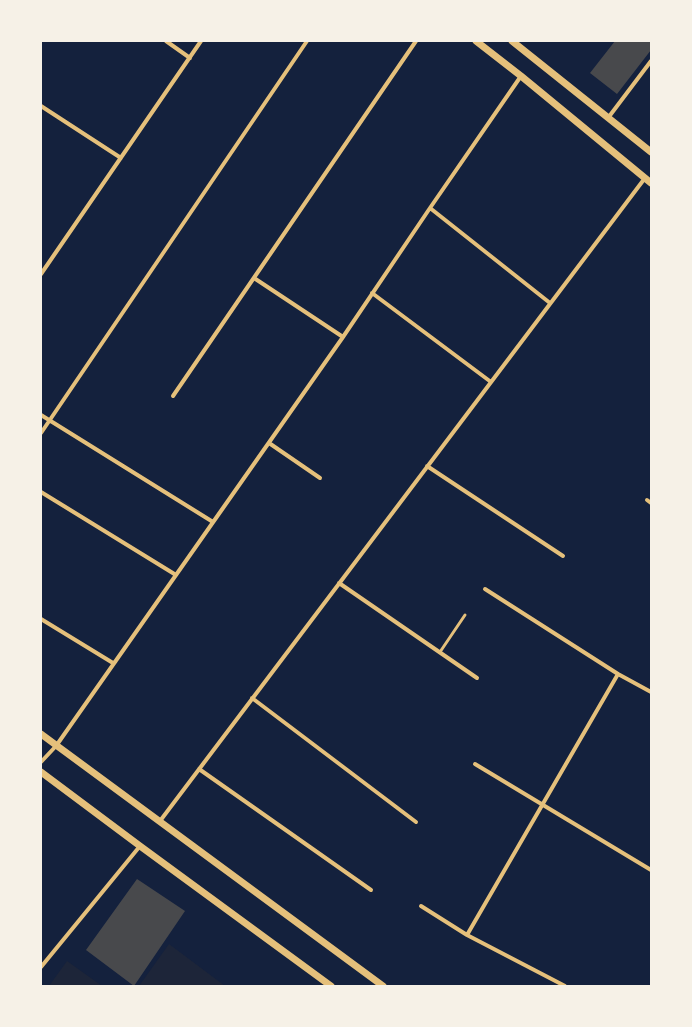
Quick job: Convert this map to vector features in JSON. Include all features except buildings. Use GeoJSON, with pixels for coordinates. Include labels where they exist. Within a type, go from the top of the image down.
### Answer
{"type":"FeatureCollection","features":[{"type":"Feature","properties":{"kind":"street"},"geometry":{"type":"LineString","coordinates":[[166,41],[190,58]]}},
{"type":"Feature","properties":{"kind":"street"},"geometry":{"type":"LineString","coordinates":[[41,274],[201,41]]}},
{"type":"Feature","properties":{"kind":"street"},"geometry":{"type":"LineString","coordinates":[[41,433],[307,41]]}},
{"type":"Feature","properties":{"kind":"street"},"geometry":{"type":"LineString","coordinates":[[173,396],[416,41]]}},
{"type":"Feature","properties":{"kind":"street"},"geometry":{"type":"LineString","coordinates":[[476,41],[651,183]]}},
{"type":"Feature","properties":{"kind":"street"},"geometry":{"type":"LineString","coordinates":[[512,41],[651,152]]}},
{"type":"Feature","properties":{"kind":"street"},"geometry":{"type":"LineString","coordinates":[[608,118],[651,61]]}},
{"type":"Feature","properties":{"kind":"street"},"geometry":{"type":"LineString","coordinates":[[41,762],[56,746],[343,337],[521,76]]}},
{"type":"Feature","properties":{"kind":"street"},"geometry":{"type":"LineString","coordinates":[[41,106],[121,158]]}},
{"type":"Feature","properties":{"kind":"street"},"geometry":{"type":"LineString","coordinates":[[160,820],[645,178]]}},
{"type":"Feature","properties":{"kind":"street"},"geometry":{"type":"LineString","coordinates":[[430,208],[550,303]]}},
{"type":"Feature","properties":{"kind":"street"},"geometry":{"type":"LineString","coordinates":[[254,278],[343,337]]}},
{"type":"Feature","properties":{"kind":"street"},"geometry":{"type":"LineString","coordinates":[[372,293],[491,382]]}},
{"type":"Feature","properties":{"kind":"street"},"geometry":{"type":"LineString","coordinates":[[41,415],[213,522]]}},
{"type":"Feature","properties":{"kind":"street"},"geometry":{"type":"LineString","coordinates":[[268,443],[320,478]]}},
{"type":"Feature","properties":{"kind":"street"},"geometry":{"type":"LineString","coordinates":[[427,466],[563,556]]}},
{"type":"Feature","properties":{"kind":"street"},"geometry":{"type":"LineString","coordinates":[[41,492],[176,575]]}},
{"type":"Feature","properties":{"kind":"street"},"geometry":{"type":"LineString","coordinates":[[339,583],[477,678]]}},
{"type":"Feature","properties":{"kind":"street"},"geometry":{"type":"LineString","coordinates":[[485,589],[618,674],[651,692]]}},
{"type":"Feature","properties":{"kind":"street"},"geometry":{"type":"LineString","coordinates":[[41,619],[113,663]]}},
{"type":"Feature","properties":{"kind":"street"},"geometry":{"type":"LineString","coordinates":[[467,935],[618,674]]}},
{"type":"Feature","properties":{"kind":"street"},"geometry":{"type":"LineString","coordinates":[[252,698],[416,822]]}},
{"type":"Feature","properties":{"kind":"street"},"geometry":{"type":"LineString","coordinates":[[41,734],[160,820],[383,986]]}},
{"type":"Feature","properties":{"kind":"street"},"geometry":{"type":"LineString","coordinates":[[475,764],[651,870]]}},
{"type":"Feature","properties":{"kind":"street"},"geometry":{"type":"LineString","coordinates":[[199,769],[371,890]]}},
{"type":"Feature","properties":{"kind":"street"},"geometry":{"type":"LineString","coordinates":[[41,772],[331,986]]}},
{"type":"Feature","properties":{"kind":"street"},"geometry":{"type":"LineString","coordinates":[[41,967],[140,846]]}},
{"type":"Feature","properties":{"kind":"street"},"geometry":{"type":"LineString","coordinates":[[421,906],[467,935],[565,986]]}},
{"type":"Feature","properties":{"kind":"lane"},"geometry":{"type":"LineString","coordinates":[[440,652],[465,615]]}},
{"type":"Feature","properties":{"kind":"shaded area"},"geometry":{"type":"Polygon","coordinates":[[[169,944],[225,986],[139,986],[169,944]]]}},
{"type":"Feature","properties":{"kind":"shaded area"},"geometry":{"type":"Polygon","coordinates":[[[67,961],[102,986],[49,986],[67,961]]]}}]}
